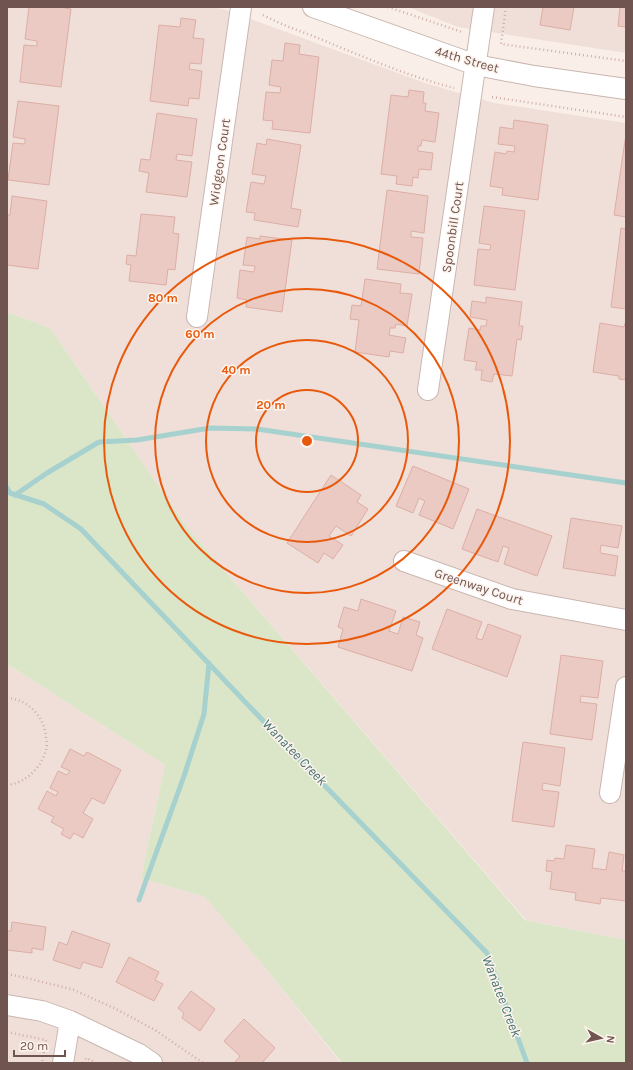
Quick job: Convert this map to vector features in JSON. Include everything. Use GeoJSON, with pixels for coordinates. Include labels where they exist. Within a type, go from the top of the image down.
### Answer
{"type":"FeatureCollection","features":[{"type":"Feature","properties":{"kind":"street","name":"Widgeon Court"},"geometry":{"type":"LineString","coordinates":[[197,317],[241,7]]}},
{"type":"Feature","properties":{"kind":"street","name":"44th Street"},"geometry":{"type":"LineString","coordinates":[[313,7],[476,64],[534,76],[626,89]]}},
{"type":"Feature","properties":{"kind":"street","name":"Spoonbill Court"},"geometry":{"type":"LineString","coordinates":[[428,390],[484,7]]}},
{"type":"Feature","properties":{"kind":"street","name":"Greenway Court"},"geometry":{"type":"LineString","coordinates":[[404,561],[512,599],[626,620]]}},
{"type":"Feature","properties":{"kind":"street"},"geometry":{"type":"LineString","coordinates":[[610,792],[626,687]]}},
{"type":"Feature","properties":{"kind":"street"},"geometry":{"type":"LineString","coordinates":[[7,1005],[42,1011],[70,1021],[139,1054],[152,1063]]}},
{"type":"Feature","properties":{"kind":"street"},"geometry":{"type":"LineString","coordinates":[[63,1063],[70,1021]]}},
{"type":"Feature","properties":{"kind":"path"},"geometry":{"type":"LineString","coordinates":[[388,7],[462,33],[463,26]]}},
{"type":"Feature","properties":{"kind":"path"},"geometry":{"type":"LineString","coordinates":[[506,7],[501,44],[626,61]]}},
{"type":"Feature","properties":{"kind":"path"},"geometry":{"type":"LineString","coordinates":[[263,15],[283,25],[371,59],[454,88]]}},
{"type":"Feature","properties":{"kind":"path"},"geometry":{"type":"LineString","coordinates":[[492,97],[626,117]]}},
{"type":"Feature","properties":{"kind":"path"},"geometry":{"type":"LineString","coordinates":[[7,698],[24,702],[35,710],[43,722],[46,734],[47,749],[42,762],[32,774],[16,784],[7,785]]}},
{"type":"Feature","properties":{"kind":"path"},"geometry":{"type":"LineString","coordinates":[[7,974],[74,990],[116,1009],[155,1030],[203,1063]]}},
{"type":"Feature","properties":{"kind":"path"},"geometry":{"type":"LineString","coordinates":[[7,1032],[46,1040],[42,1063]]}},
{"type":"Feature","properties":{"kind":"path"},"geometry":{"type":"LineString","coordinates":[[84,1063],[86,1058],[96,1063]]}},
{"type":"Feature","properties":{"kind":"shaded area"},"geometry":{"type":"Polygon","coordinates":[[[7,7],[211,7],[223,9],[425,83],[494,103],[626,123],[626,940],[526,920],[186,526],[50,328],[7,312],[7,7]]]}},
{"type":"Feature","properties":{"kind":"shaded area"},"geometry":{"type":"Polygon","coordinates":[[[408,7],[626,7],[626,53],[458,27],[408,7]]]}},
{"type":"Feature","properties":{"kind":"shaded area"},"geometry":{"type":"Polygon","coordinates":[[[7,664],[165,765],[141,878],[205,897],[262,964],[341,1063],[7,1063],[7,664]]]}},
{"type":"Feature","properties":{"kind":"green space"},"geometry":{"type":"Polygon","coordinates":[[[7,312],[50,328],[186,526],[525,920],[626,940],[626,1063],[342,1063],[262,964],[205,897],[141,878],[165,765],[7,664],[7,312]]]}},
{"type":"Feature","properties":{"kind":"building"},"geometry":{"type":"Polygon","coordinates":[[[29,7],[59,7],[71,9],[61,87],[20,82],[24,45],[37,46],[37,41],[25,39],[29,7]]]}},
{"type":"Feature","properties":{"kind":"building"},"geometry":{"type":"Polygon","coordinates":[[[543,7],[574,7],[570,30],[540,25],[543,7]]]}},
{"type":"Feature","properties":{"kind":"building"},"geometry":{"type":"Polygon","coordinates":[[[620,7],[626,7],[626,27],[618,26],[620,7]]]}},
{"type":"Feature","properties":{"kind":"building"},"geometry":{"type":"Polygon","coordinates":[[[181,18],[196,20],[193,38],[204,39],[201,64],[190,63],[189,69],[202,71],[199,99],[189,98],[188,106],[150,101],[159,25],[180,27],[181,18]]]}},
{"type":"Feature","properties":{"kind":"building"},"geometry":{"type":"Polygon","coordinates":[[[285,43],[300,45],[299,54],[319,57],[310,133],[272,129],[273,121],[263,120],[266,92],[280,93],[281,87],[269,85],[272,60],[283,61],[285,43]]]}},
{"type":"Feature","properties":{"kind":"building"},"geometry":{"type":"Polygon","coordinates":[[[409,90],[424,92],[423,103],[426,103],[425,111],[439,113],[435,142],[422,140],[421,146],[418,146],[418,151],[433,153],[431,170],[419,169],[418,178],[413,177],[412,186],[396,184],[397,176],[381,174],[391,95],[408,97],[409,90]]]}},
{"type":"Feature","properties":{"kind":"building"},"geometry":{"type":"Polygon","coordinates":[[[18,101],[59,106],[49,185],[8,180],[13,143],[25,144],[25,139],[13,137],[18,101]]]}},
{"type":"Feature","properties":{"kind":"building"},"geometry":{"type":"Polygon","coordinates":[[[157,113],[197,119],[192,156],[177,154],[176,160],[192,162],[187,197],[146,192],[149,173],[139,171],[141,159],[150,160],[157,113]]]}},
{"type":"Feature","properties":{"kind":"building"},"geometry":{"type":"Polygon","coordinates":[[[514,120],[548,125],[538,200],[502,195],[503,188],[490,186],[495,152],[506,154],[507,151],[514,152],[515,146],[498,144],[500,127],[513,129],[514,120]]]}},
{"type":"Feature","properties":{"kind":"building"},"geometry":{"type":"Polygon","coordinates":[[[626,134],[626,217],[614,215],[626,134]]]}},
{"type":"Feature","properties":{"kind":"building"},"geometry":{"type":"Polygon","coordinates":[[[267,139],[301,145],[291,208],[301,210],[298,227],[254,220],[255,213],[246,212],[251,182],[264,184],[266,176],[252,174],[257,143],[266,145],[267,139]]]}},
{"type":"Feature","properties":{"kind":"building"},"geometry":{"type":"Polygon","coordinates":[[[387,190],[428,196],[424,233],[411,231],[411,237],[423,238],[419,274],[377,269],[387,190]]]}},
{"type":"Feature","properties":{"kind":"building"},"geometry":{"type":"Polygon","coordinates":[[[12,196],[47,201],[38,269],[7,265],[7,215],[10,215],[12,196]]]}},
{"type":"Feature","properties":{"kind":"building"},"geometry":{"type":"Polygon","coordinates":[[[484,206],[525,211],[515,290],[474,285],[478,249],[490,250],[491,245],[479,243],[484,206]]]}},
{"type":"Feature","properties":{"kind":"building"},"geometry":{"type":"Polygon","coordinates":[[[141,214],[175,217],[173,233],[179,234],[175,270],[168,269],[166,285],[129,281],[131,265],[126,264],[127,255],[136,256],[141,214]]]}},
{"type":"Feature","properties":{"kind":"building"},"geometry":{"type":"Polygon","coordinates":[[[621,228],[626,229],[626,309],[611,307],[621,228]]]}},
{"type":"Feature","properties":{"kind":"building"},"geometry":{"type":"Polygon","coordinates":[[[260,236],[292,240],[282,312],[246,307],[247,300],[237,298],[240,270],[254,272],[255,266],[243,265],[247,237],[260,239],[260,236]]]}},
{"type":"Feature","properties":{"kind":"building"},"geometry":{"type":"Polygon","coordinates":[[[365,279],[401,284],[400,293],[412,294],[407,326],[396,324],[395,328],[390,328],[389,335],[406,338],[403,353],[390,351],[389,357],[355,352],[359,320],[350,319],[352,305],[361,306],[365,279]]]}},
{"type":"Feature","properties":{"kind":"building"},"geometry":{"type":"Polygon","coordinates":[[[486,297],[522,302],[519,326],[523,326],[521,340],[517,339],[512,376],[494,374],[492,382],[481,380],[482,370],[475,370],[477,362],[464,360],[469,328],[480,330],[481,326],[486,326],[487,320],[470,317],[472,301],[486,303],[486,297]]]}},
{"type":"Feature","properties":{"kind":"building"},"geometry":{"type":"Polygon","coordinates":[[[600,323],[624,327],[626,323],[626,380],[619,379],[619,376],[593,372],[600,323]]]}},
{"type":"Feature","properties":{"kind":"building"},"geometry":{"type":"Polygon","coordinates":[[[413,466],[469,489],[453,529],[419,515],[425,501],[419,498],[413,513],[396,506],[413,466]]]}},
{"type":"Feature","properties":{"kind":"building"},"geometry":{"type":"Polygon","coordinates":[[[331,475],[361,495],[357,502],[368,509],[351,536],[336,526],[329,536],[343,545],[333,559],[324,553],[318,563],[287,543],[331,475]]]}},
{"type":"Feature","properties":{"kind":"building"},"geometry":{"type":"Polygon","coordinates":[[[477,509],[552,536],[537,576],[504,564],[509,548],[503,546],[498,562],[462,549],[477,509]]]}},
{"type":"Feature","properties":{"kind":"building"},"geometry":{"type":"Polygon","coordinates":[[[571,518],[622,526],[618,548],[601,545],[600,553],[618,556],[615,576],[563,568],[571,518]]]}},
{"type":"Feature","properties":{"kind":"building"},"geometry":{"type":"Polygon","coordinates":[[[361,599],[396,611],[389,631],[398,634],[403,617],[420,622],[416,635],[423,638],[412,671],[338,647],[343,629],[338,627],[344,607],[358,611],[361,599]]]}},
{"type":"Feature","properties":{"kind":"building"},"geometry":{"type":"Polygon","coordinates":[[[447,609],[482,622],[476,638],[482,640],[488,624],[521,636],[507,677],[432,649],[447,609]]]}},
{"type":"Feature","properties":{"kind":"building"},"geometry":{"type":"Polygon","coordinates":[[[561,655],[603,661],[598,698],[581,696],[580,702],[597,704],[592,740],[550,734],[561,655]]]}},
{"type":"Feature","properties":{"kind":"building"},"geometry":{"type":"Polygon","coordinates":[[[523,742],[565,748],[560,786],[543,783],[542,790],[559,792],[554,827],[512,821],[523,742]]]}},
{"type":"Feature","properties":{"kind":"building"},"geometry":{"type":"Polygon","coordinates":[[[70,749],[84,756],[87,752],[121,770],[104,804],[92,798],[83,813],[93,819],[83,838],[74,833],[70,839],[61,834],[64,829],[51,822],[54,817],[38,809],[47,791],[56,796],[58,792],[50,788],[58,771],[67,775],[70,771],[61,767],[70,749]]]}},
{"type":"Feature","properties":{"kind":"building"},"geometry":{"type":"Polygon","coordinates":[[[566,845],[595,849],[592,868],[606,870],[609,852],[624,855],[622,871],[626,871],[626,901],[601,898],[600,904],[575,900],[576,893],[550,889],[552,872],[546,871],[547,860],[554,861],[555,858],[564,859],[566,845]]]}},
{"type":"Feature","properties":{"kind":"building"},"geometry":{"type":"Polygon","coordinates":[[[12,922],[46,927],[43,950],[32,948],[32,953],[7,950],[7,931],[11,931],[12,922]]]}},
{"type":"Feature","properties":{"kind":"building"},"geometry":{"type":"Polygon","coordinates":[[[72,931],[110,944],[102,968],[83,962],[80,969],[53,960],[59,942],[67,945],[72,931]]]}},
{"type":"Feature","properties":{"kind":"building"},"geometry":{"type":"Polygon","coordinates":[[[129,957],[159,972],[155,980],[163,984],[154,1001],[116,982],[129,957]]]}},
{"type":"Feature","properties":{"kind":"building"},"geometry":{"type":"Polygon","coordinates":[[[191,991],[215,1009],[200,1031],[182,1018],[184,1013],[178,1008],[191,991]]]}},
{"type":"Feature","properties":{"kind":"building"},"geometry":{"type":"Polygon","coordinates":[[[244,1019],[275,1048],[262,1063],[236,1063],[235,1062],[240,1056],[224,1041],[244,1019]]]}},
{"type":"Feature","properties":{"kind":"waterway"},"geometry":{"type":"LineString","coordinates":[[15,495],[47,473],[99,442],[137,440],[210,428],[257,429],[626,483]]}},
{"type":"Feature","properties":{"kind":"waterway","name":"Wanatee Creek"},"geometry":{"type":"LineString","coordinates":[[7,488],[10,493],[44,504],[81,529],[325,786],[487,953],[527,1063]]}},
{"type":"Feature","properties":{"kind":"waterway"},"geometry":{"type":"LineString","coordinates":[[139,900],[184,776],[204,714],[209,663]]}}]}
